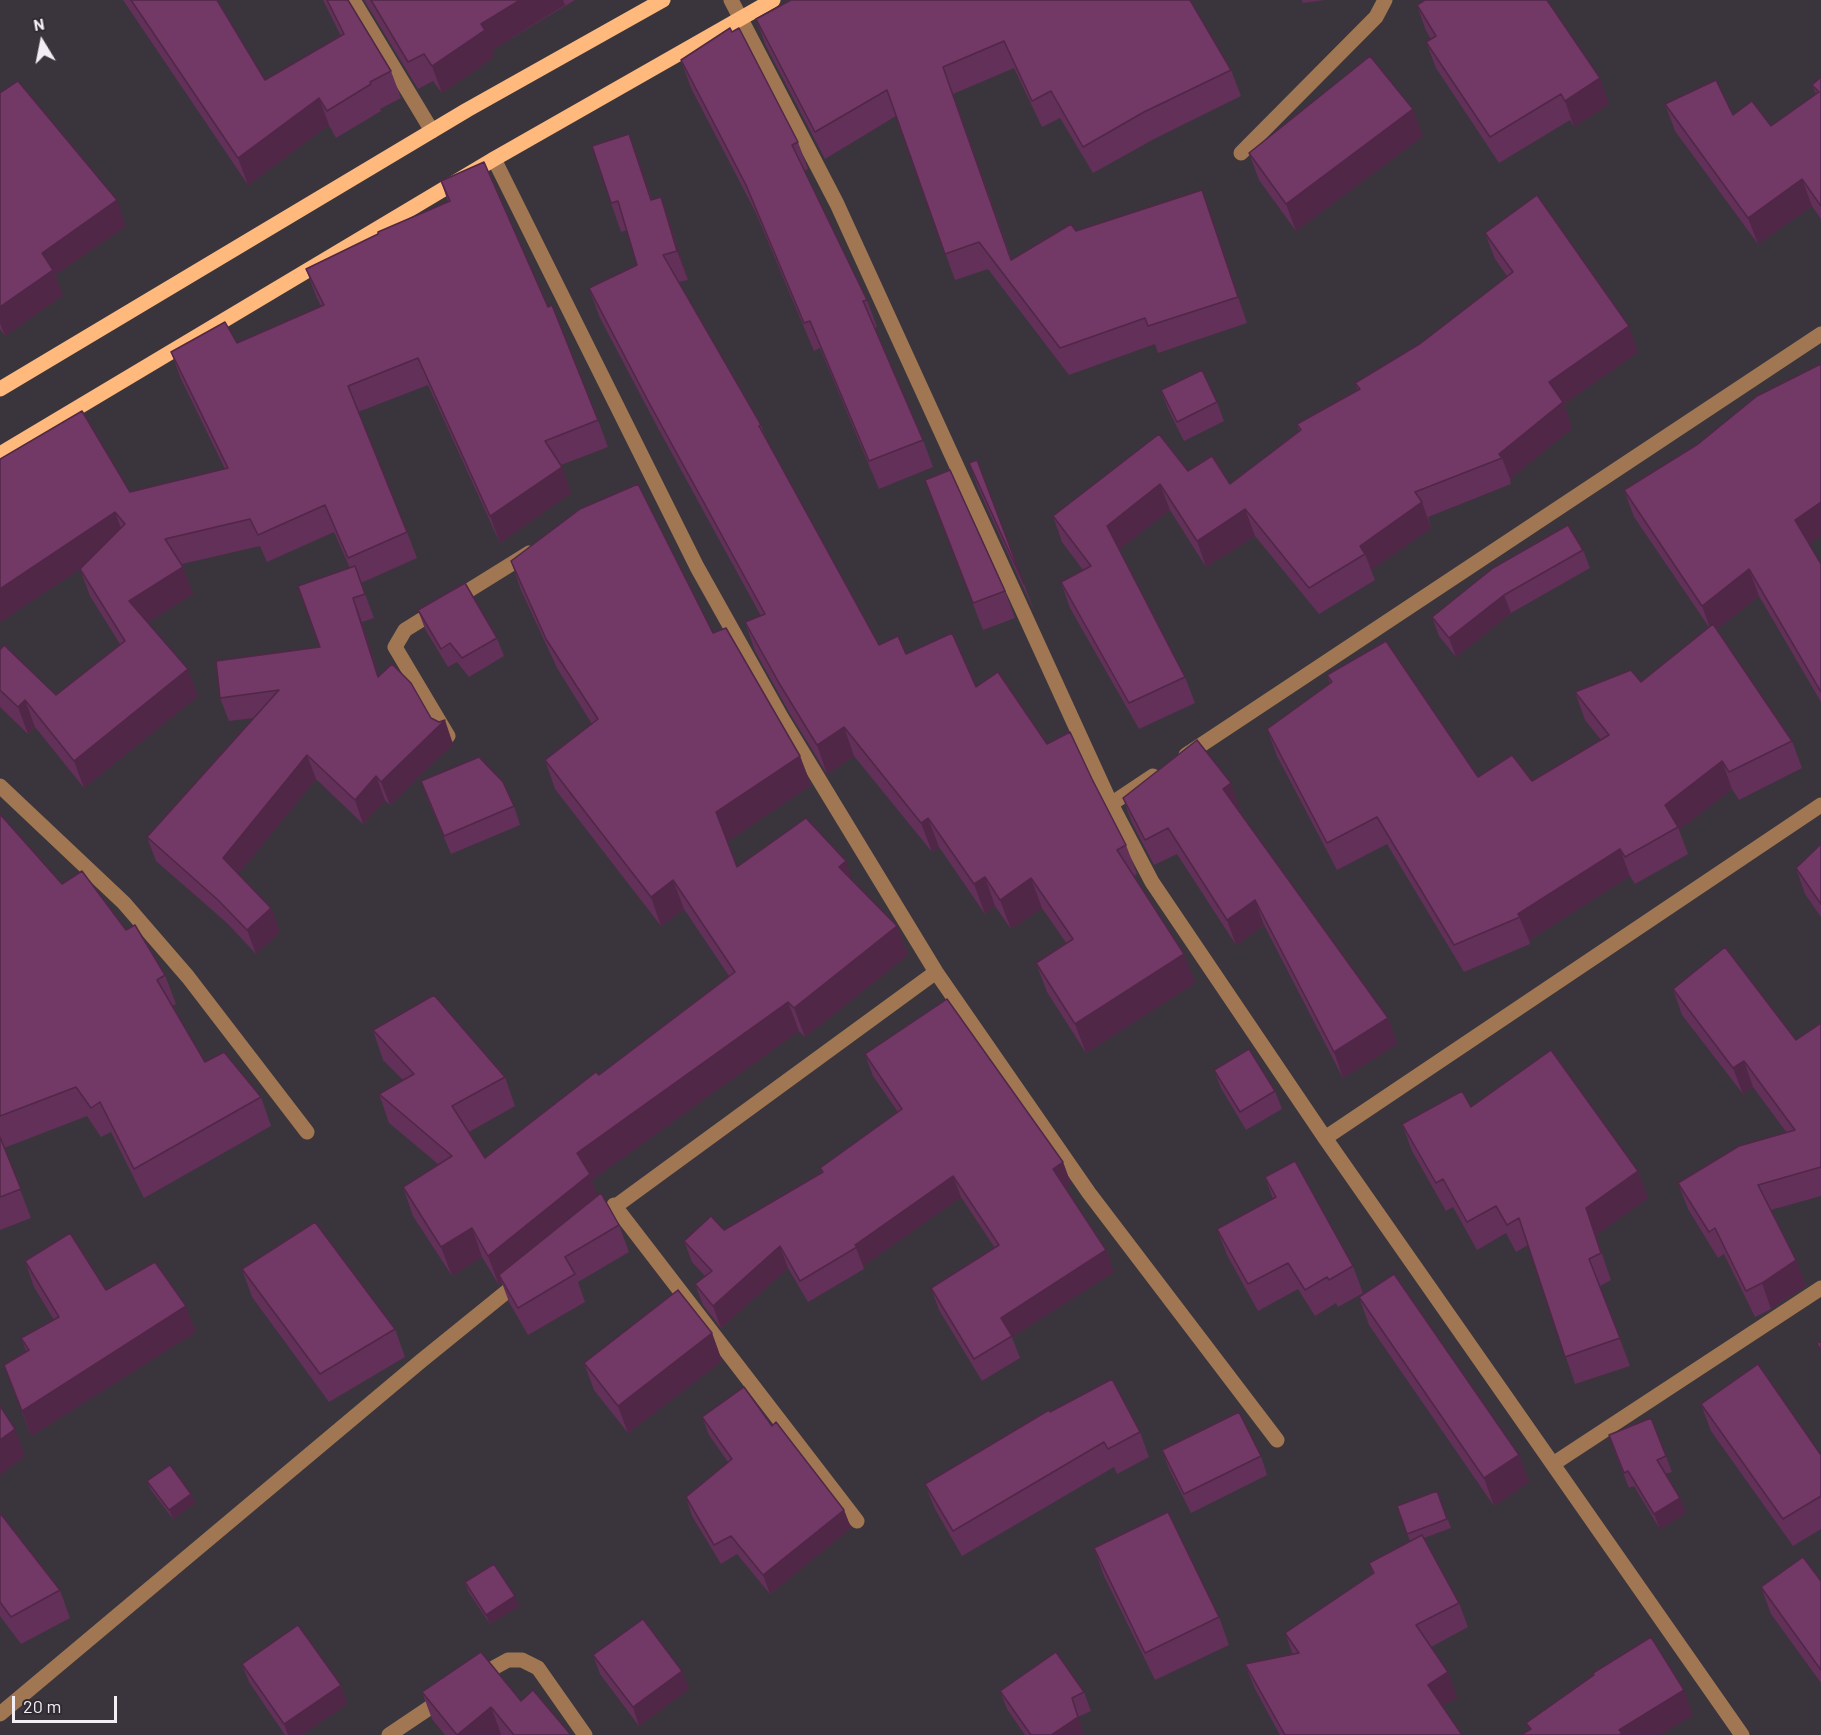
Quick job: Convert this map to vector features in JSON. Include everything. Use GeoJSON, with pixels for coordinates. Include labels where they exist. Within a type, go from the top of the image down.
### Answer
{"type":"FeatureCollection","features":[{"type":"Feature","properties":{"kind":"main road"},"geometry":{"type":"LineString","coordinates":[[0,389],[432,131],[663,0]]}},
{"type":"Feature","properties":{"kind":"main road"},"geometry":{"type":"LineString","coordinates":[[0,454],[494,159],[773,0]]}},
{"type":"Feature","properties":{"kind":"street"},"geometry":{"type":"LineString","coordinates":[[353,0],[432,131]]}},
{"type":"Feature","properties":{"kind":"street"},"geometry":{"type":"LineString","coordinates":[[731,0],[837,204],[1111,804],[1152,882],[1325,1138],[1742,1735]]}},
{"type":"Feature","properties":{"kind":"street"},"geometry":{"type":"LineString","coordinates":[[1241,153],[1376,16],[1385,0]]}},
{"type":"Feature","properties":{"kind":"street"},"geometry":{"type":"LineString","coordinates":[[494,159],[646,479],[781,717],[936,972],[1089,1193],[1277,1440]]}},
{"type":"Feature","properties":{"kind":"street"},"geometry":{"type":"LineString","coordinates":[[1111,804],[1821,334]]}},
{"type":"Feature","properties":{"kind":"street"},"geometry":{"type":"LineString","coordinates":[[448,736],[395,647],[405,630],[543,544]]}},
{"type":"Feature","properties":{"kind":"street"},"geometry":{"type":"LineString","coordinates":[[0,786],[124,903],[188,977],[307,1132]]}},
{"type":"Feature","properties":{"kind":"street"},"geometry":{"type":"LineString","coordinates":[[1325,1138],[1821,805]]}},
{"type":"Feature","properties":{"kind":"street"},"geometry":{"type":"LineString","coordinates":[[586,1227],[936,972]]}},
{"type":"Feature","properties":{"kind":"street"},"geometry":{"type":"LineString","coordinates":[[614,1205],[857,1521]]}},
{"type":"Feature","properties":{"kind":"street"},"geometry":{"type":"LineString","coordinates":[[0,1714],[421,1361],[531,1272]]}},
{"type":"Feature","properties":{"kind":"street"},"geometry":{"type":"LineString","coordinates":[[1553,1464],[1821,1288]]}},
{"type":"Feature","properties":{"kind":"street"},"geometry":{"type":"LineString","coordinates":[[389,1735],[508,1660],[522,1660],[538,1668],[585,1735]]}},
{"type":"Feature","properties":{"kind":"building"},"geometry":{"type":"Polygon","coordinates":[[[131,0],[217,0],[265,80],[344,34],[327,0],[348,0],[391,71],[370,82],[371,84],[327,111],[319,98],[238,158],[131,0]]]}},
{"type":"Feature","properties":{"kind":"building"},"geometry":{"type":"Polygon","coordinates":[[[371,0],[520,0],[481,24],[485,30],[432,66],[424,54],[408,62],[371,0]]]}},
{"type":"Feature","properties":{"kind":"building"},"geometry":{"type":"Polygon","coordinates":[[[791,0],[1190,0],[1231,70],[1144,112],[1083,147],[1051,91],[1032,101],[1004,41],[943,67],[1011,260],[1071,224],[1076,231],[1202,190],[1238,297],[1148,326],[1145,318],[1060,348],[979,242],[945,254],[887,90],[815,132],[756,19],[791,0]]]}},
{"type":"Feature","properties":{"kind":"building"},"geometry":{"type":"Polygon","coordinates":[[[1425,0],[1547,0],[1600,78],[1565,101],[1561,94],[1490,137],[1426,42],[1436,36],[1417,5],[1425,0]]]}},
{"type":"Feature","properties":{"kind":"building"},"geometry":{"type":"Polygon","coordinates":[[[730,28],[732,32],[739,28],[798,142],[792,145],[867,300],[863,301],[923,440],[869,461],[810,321],[804,323],[746,185],[681,60],[730,28]]]}},
{"type":"Feature","properties":{"kind":"building"},"geometry":{"type":"Polygon","coordinates":[[[1370,56],[1413,109],[1286,204],[1249,153],[1370,56]]]}},
{"type":"Feature","properties":{"kind":"building"},"geometry":{"type":"Polygon","coordinates":[[[1821,77],[1821,206],[1802,179],[1748,218],[1665,104],[1716,80],[1733,115],[1752,101],[1771,126],[1819,92],[1812,85],[1821,77]]]}},
{"type":"Feature","properties":{"kind":"building"},"geometry":{"type":"Polygon","coordinates":[[[18,81],[117,200],[42,253],[53,270],[0,307],[0,93],[18,81]]]}},
{"type":"Feature","properties":{"kind":"building"},"geometry":{"type":"Polygon","coordinates":[[[629,134],[651,200],[661,197],[677,251],[663,255],[761,425],[759,426],[879,645],[898,636],[906,654],[952,633],[976,687],[998,672],[1047,744],[1070,732],[1126,845],[1117,850],[1184,954],[1075,1024],[1036,963],[1073,939],[1031,878],[1000,900],[985,877],[974,884],[928,818],[921,823],[844,727],[817,745],[745,622],[765,614],[589,288],[637,265],[618,201],[611,203],[592,146],[629,134]]]}},
{"type":"Feature","properties":{"kind":"building"},"geometry":{"type":"Polygon","coordinates":[[[484,162],[548,307],[552,305],[598,420],[545,441],[562,467],[490,516],[418,358],[348,386],[407,532],[348,558],[325,505],[258,535],[250,519],[165,539],[183,567],[129,601],[188,669],[74,761],[25,700],[18,707],[0,690],[0,650],[4,645],[56,695],[125,641],[80,569],[125,524],[115,512],[0,589],[0,459],[82,411],[130,492],[228,468],[171,352],[225,322],[237,343],[324,305],[306,269],[378,232],[450,201],[441,181],[484,162]]]}},
{"type":"Feature","properties":{"kind":"building"},"geometry":{"type":"Polygon","coordinates":[[[1537,195],[1629,326],[1549,382],[1563,402],[1499,454],[1502,458],[1415,492],[1422,502],[1360,546],[1365,554],[1309,588],[1245,509],[1197,541],[1160,484],[1107,526],[1185,677],[1129,703],[1061,582],[1091,566],[1053,516],[1159,434],[1188,471],[1212,456],[1230,484],[1301,430],[1297,424],[1360,389],[1355,383],[1421,343],[1513,272],[1485,233],[1537,195]]]}},
{"type":"Feature","properties":{"kind":"building"},"geometry":{"type":"Polygon","coordinates":[[[1821,364],[1821,502],[1795,520],[1821,564],[1821,692],[1749,569],[1702,606],[1624,490],[1698,444],[1757,396],[1821,364]]]}},
{"type":"Feature","properties":{"kind":"building"},"geometry":{"type":"Polygon","coordinates":[[[1202,370],[1217,402],[1177,422],[1161,390],[1202,370]]]}},
{"type":"Feature","properties":{"kind":"building"},"geometry":{"type":"Polygon","coordinates":[[[977,460],[1024,584],[969,463],[977,460]]]}},
{"type":"Feature","properties":{"kind":"building"},"geometry":{"type":"Polygon","coordinates":[[[950,470],[1005,591],[973,603],[925,480],[950,470]]]}},
{"type":"Feature","properties":{"kind":"building"},"geometry":{"type":"Polygon","coordinates":[[[638,484],[713,633],[726,628],[800,756],[716,812],[737,867],[806,818],[846,861],[839,867],[897,926],[794,1008],[788,1002],[577,1153],[590,1174],[488,1256],[472,1228],[441,1247],[403,1187],[452,1156],[379,1094],[414,1074],[373,1030],[434,995],[505,1077],[452,1106],[485,1158],[596,1072],[599,1075],[735,972],[673,880],[651,897],[545,760],[598,719],[546,639],[511,561],[580,509],[638,484]]]}},
{"type":"Feature","properties":{"kind":"building"},"geometry":{"type":"Polygon","coordinates":[[[1568,525],[1583,550],[1504,595],[1449,638],[1432,617],[1493,568],[1568,525]]]}},
{"type":"Feature","properties":{"kind":"building"},"geometry":{"type":"Polygon","coordinates":[[[355,566],[365,594],[353,598],[378,677],[392,664],[411,683],[431,718],[439,722],[445,720],[381,782],[376,776],[355,800],[307,755],[223,858],[271,908],[247,930],[218,900],[147,837],[279,690],[220,698],[216,661],[320,647],[298,586],[355,566]]]}},
{"type":"Feature","properties":{"kind":"building"},"geometry":{"type":"Polygon","coordinates":[[[465,583],[497,638],[462,658],[450,643],[441,649],[418,610],[465,583]]]}},
{"type":"Feature","properties":{"kind":"building"},"geometry":{"type":"Polygon","coordinates":[[[1713,624],[1792,741],[1729,772],[1722,761],[1665,805],[1678,827],[1625,857],[1620,849],[1518,914],[1520,917],[1454,945],[1377,817],[1327,843],[1267,729],[1332,682],[1327,675],[1386,641],[1478,777],[1512,755],[1532,781],[1609,735],[1575,692],[1631,670],[1641,682],[1713,624]]]}},
{"type":"Feature","properties":{"kind":"building"},"geometry":{"type":"Polygon","coordinates":[[[1197,740],[1231,783],[1223,789],[1388,1018],[1334,1052],[1255,900],[1227,920],[1168,828],[1145,840],[1123,798],[1197,740]]]}},
{"type":"Feature","properties":{"kind":"building"},"geometry":{"type":"Polygon","coordinates":[[[479,757],[503,782],[514,806],[444,836],[421,781],[479,757]]]}},
{"type":"Feature","properties":{"kind":"building"},"geometry":{"type":"Polygon","coordinates":[[[0,814],[62,884],[82,871],[126,930],[135,925],[165,975],[157,980],[205,1062],[224,1052],[261,1097],[134,1169],[100,1102],[91,1108],[76,1087],[0,1116],[0,814]]]}},
{"type":"Feature","properties":{"kind":"building"},"geometry":{"type":"Polygon","coordinates":[[[1821,844],[1821,904],[1796,868],[1821,844]]]}},
{"type":"Feature","properties":{"kind":"building"},"geometry":{"type":"Polygon","coordinates":[[[1725,947],[1796,1040],[1821,1023],[1821,1167],[1758,1185],[1796,1260],[1746,1291],[1715,1228],[1709,1232],[1678,1183],[1739,1146],[1795,1130],[1744,1061],[1733,1068],[1673,989],[1725,947]]]}},
{"type":"Feature","properties":{"kind":"building"},"geometry":{"type":"Polygon","coordinates":[[[947,999],[1063,1162],[1053,1169],[1106,1250],[1001,1318],[1012,1336],[974,1359],[931,1288],[999,1245],[953,1176],[855,1245],[857,1247],[800,1281],[780,1246],[713,1306],[695,1284],[712,1271],[684,1241],[711,1216],[724,1230],[823,1172],[820,1168],[902,1109],[865,1054],[947,999]]]}},
{"type":"Feature","properties":{"kind":"building"},"geometry":{"type":"Polygon","coordinates":[[[1249,1049],[1275,1091],[1240,1112],[1214,1070],[1249,1049]]]}},
{"type":"Feature","properties":{"kind":"building"},"geometry":{"type":"Polygon","coordinates":[[[1551,1050],[1638,1171],[1586,1208],[1601,1253],[1589,1259],[1620,1338],[1565,1357],[1519,1218],[1507,1225],[1496,1206],[1467,1222],[1443,1179],[1436,1183],[1402,1124],[1462,1091],[1471,1107],[1551,1050]]]}},
{"type":"Feature","properties":{"kind":"building"},"geometry":{"type":"Polygon","coordinates":[[[0,1137],[21,1189],[0,1197],[0,1137]]]}},
{"type":"Feature","properties":{"kind":"building"},"geometry":{"type":"Polygon","coordinates":[[[1295,1161],[1353,1266],[1305,1290],[1288,1263],[1248,1284],[1217,1229],[1276,1197],[1265,1177],[1295,1161]]]}},
{"type":"Feature","properties":{"kind":"building"},"geometry":{"type":"Polygon","coordinates":[[[601,1193],[619,1225],[565,1257],[575,1274],[518,1308],[499,1275],[601,1193]]]}},
{"type":"Feature","properties":{"kind":"building"},"geometry":{"type":"Polygon","coordinates":[[[315,1222],[395,1329],[320,1374],[242,1269],[315,1222]]]}},
{"type":"Feature","properties":{"kind":"building"},"geometry":{"type":"Polygon","coordinates":[[[70,1233],[106,1290],[155,1262],[186,1306],[22,1411],[4,1365],[29,1350],[21,1338],[59,1317],[25,1261],[70,1233]]]}},
{"type":"Feature","properties":{"kind":"building"},"geometry":{"type":"Polygon","coordinates":[[[1394,1274],[1519,1455],[1484,1478],[1359,1297],[1394,1274]]]}},
{"type":"Feature","properties":{"kind":"building"},"geometry":{"type":"Polygon","coordinates":[[[678,1290],[712,1333],[618,1406],[584,1363],[678,1290]]]}},
{"type":"Feature","properties":{"kind":"building"},"geometry":{"type":"Polygon","coordinates":[[[1758,1364],[1821,1455],[1821,1496],[1783,1519],[1701,1404],[1758,1364]]]}},
{"type":"Feature","properties":{"kind":"building"},"geometry":{"type":"Polygon","coordinates":[[[1112,1379],[1140,1432],[1108,1449],[1104,1442],[953,1531],[925,1484],[1049,1410],[1050,1412],[1112,1379]]]}},
{"type":"Feature","properties":{"kind":"building"},"geometry":{"type":"Polygon","coordinates":[[[744,1387],[772,1426],[776,1422],[844,1510],[763,1575],[731,1536],[714,1545],[686,1497],[732,1459],[702,1417],[744,1387]]]}},
{"type":"Feature","properties":{"kind":"building"},"geometry":{"type":"Polygon","coordinates":[[[0,1406],[15,1429],[0,1440],[0,1406]]]}},
{"type":"Feature","properties":{"kind":"building"},"geometry":{"type":"Polygon","coordinates":[[[1239,1412],[1261,1456],[1184,1494],[1162,1450],[1239,1412]]]}},
{"type":"Feature","properties":{"kind":"building"},"geometry":{"type":"Polygon","coordinates":[[[1651,1418],[1666,1456],[1657,1460],[1680,1498],[1654,1514],[1628,1471],[1624,1473],[1609,1435],[1651,1418]]]}},
{"type":"Feature","properties":{"kind":"building"},"geometry":{"type":"Polygon","coordinates":[[[170,1465],[191,1494],[169,1510],[147,1481],[170,1465]]]}},
{"type":"Feature","properties":{"kind":"building"},"geometry":{"type":"Polygon","coordinates":[[[1437,1491],[1447,1519],[1407,1534],[1397,1506],[1437,1491]]]}},
{"type":"Feature","properties":{"kind":"building"},"geometry":{"type":"Polygon","coordinates":[[[1168,1512],[1219,1617],[1145,1653],[1094,1548],[1168,1512]]]}},
{"type":"Feature","properties":{"kind":"building"},"geometry":{"type":"Polygon","coordinates":[[[0,1513],[60,1590],[11,1617],[0,1602],[0,1513]]]}},
{"type":"Feature","properties":{"kind":"building"},"geometry":{"type":"Polygon","coordinates":[[[1422,1535],[1459,1603],[1416,1625],[1448,1672],[1428,1685],[1462,1735],[1285,1735],[1245,1664],[1299,1653],[1285,1633],[1374,1573],[1369,1563],[1422,1535]]]}},
{"type":"Feature","properties":{"kind":"building"},"geometry":{"type":"Polygon","coordinates":[[[1803,1557],[1821,1581],[1821,1670],[1761,1587],[1803,1557]]]}},
{"type":"Feature","properties":{"kind":"building"},"geometry":{"type":"Polygon","coordinates":[[[494,1564],[515,1596],[486,1615],[465,1582],[494,1564]]]}},
{"type":"Feature","properties":{"kind":"building"},"geometry":{"type":"Polygon","coordinates":[[[643,1619],[682,1671],[633,1707],[593,1655],[643,1619]]]}},
{"type":"Feature","properties":{"kind":"building"},"geometry":{"type":"Polygon","coordinates":[[[298,1625],[341,1685],[284,1724],[242,1664],[298,1625]]]}},
{"type":"Feature","properties":{"kind":"building"},"geometry":{"type":"Polygon","coordinates":[[[1651,1637],[1684,1690],[1619,1730],[1622,1733],[1619,1735],[1521,1735],[1531,1729],[1526,1723],[1594,1675],[1593,1673],[1651,1637]]]}},
{"type":"Feature","properties":{"kind":"building"},"geometry":{"type":"Polygon","coordinates":[[[481,1652],[521,1701],[533,1690],[571,1735],[514,1735],[491,1707],[457,1735],[422,1692],[481,1652]]]}},
{"type":"Feature","properties":{"kind":"building"},"geometry":{"type":"Polygon","coordinates":[[[1056,1652],[1084,1692],[1072,1698],[1078,1717],[1051,1735],[1031,1735],[1000,1691],[1056,1652]]]}}]}
